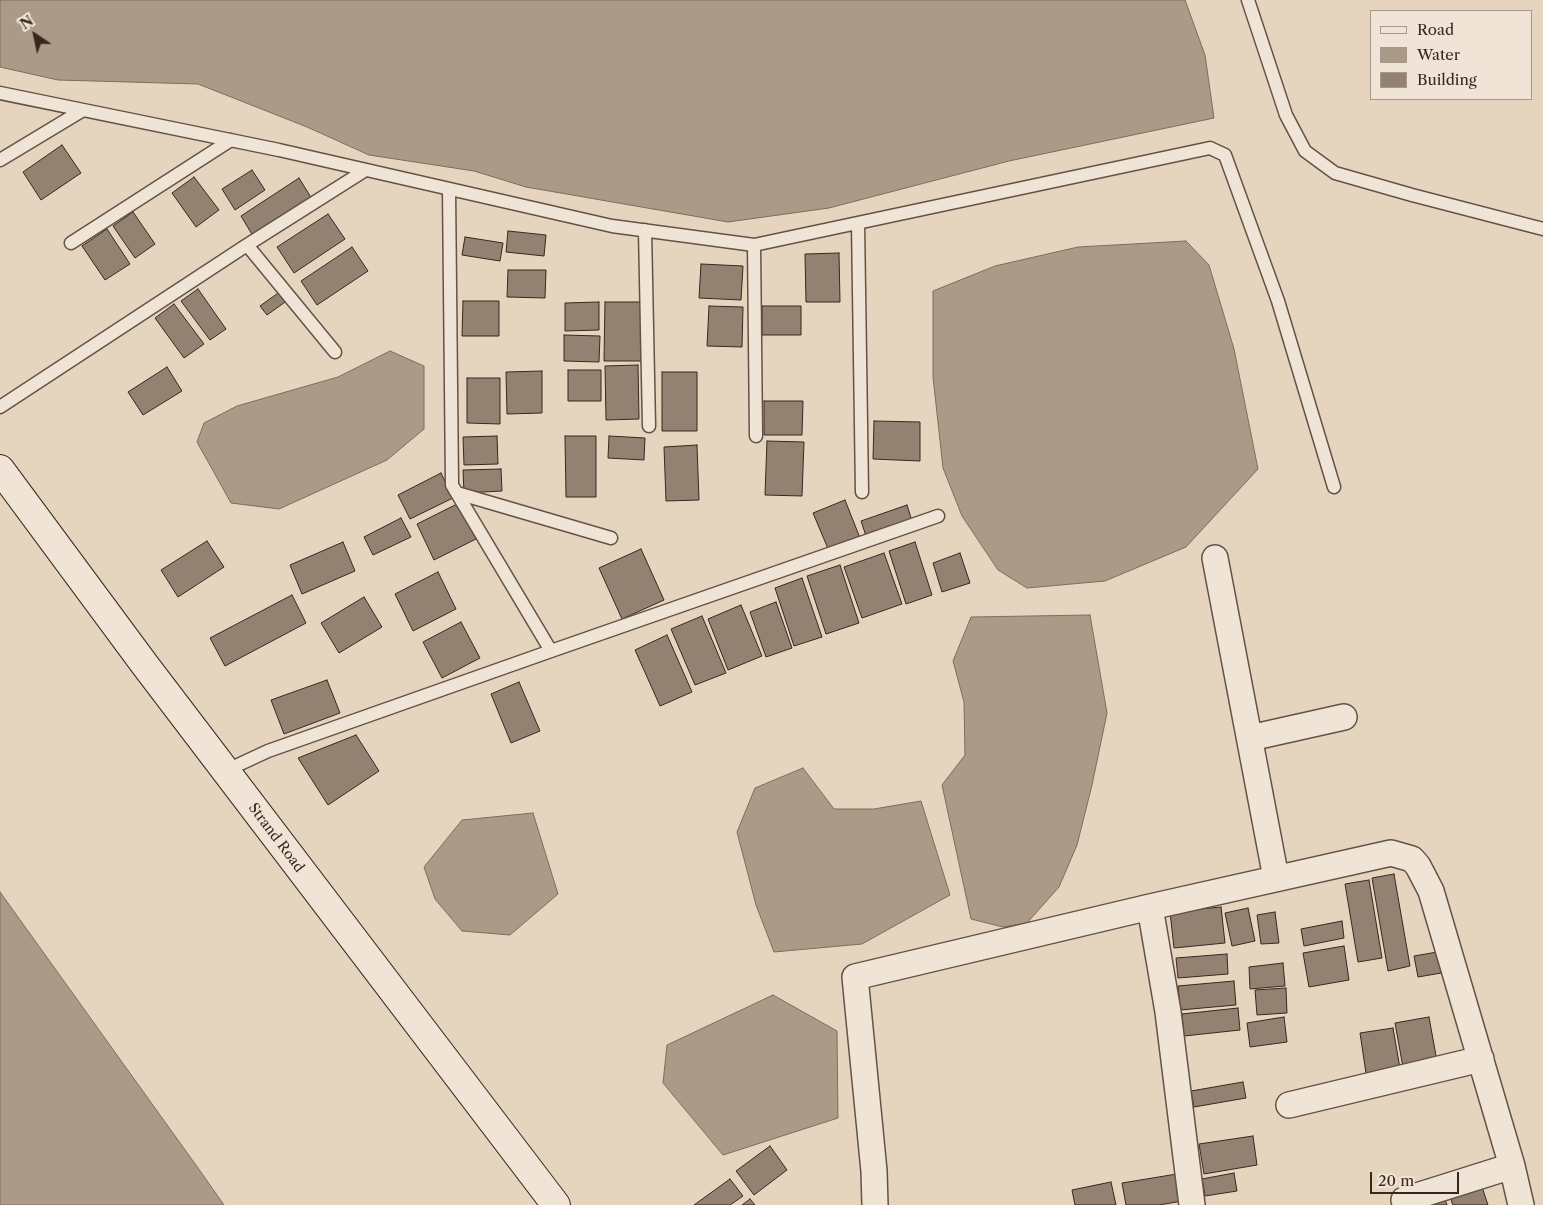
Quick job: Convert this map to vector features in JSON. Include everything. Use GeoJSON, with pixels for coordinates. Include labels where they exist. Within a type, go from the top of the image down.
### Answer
{"type":"FeatureCollection","features":[{"type":"Feature","properties":{"kind":"street","name":"Strand Road"},"geometry":{"type":"LineString","coordinates":[[0,469],[225,771],[556,1205]]}},
{"type":"Feature","properties":{"kind":"street"},"geometry":{"type":"LineString","coordinates":[[1215,558],[1276,878]]}},
{"type":"Feature","properties":{"kind":"street"},"geometry":{"type":"LineString","coordinates":[[1250,738],[1344,717]]}},
{"type":"Feature","properties":{"kind":"street"},"geometry":{"type":"LineString","coordinates":[[875,1205],[874,1171],[855,977],[1150,907],[1391,853],[1412,859],[1418,866],[1431,891],[1512,1166],[1521,1205]]}},
{"type":"Feature","properties":{"kind":"street"},"geometry":{"type":"LineString","coordinates":[[1150,907],[1168,1012],[1192,1205]]}},
{"type":"Feature","properties":{"kind":"street"},"geometry":{"type":"LineString","coordinates":[[1289,1104],[1481,1059]]}},
{"type":"Feature","properties":{"kind":"street"},"geometry":{"type":"LineString","coordinates":[[1404,1200],[1512,1166]]}},
{"type":"Feature","properties":{"kind":"lane"},"geometry":{"type":"LineString","coordinates":[[1248,0],[1286,116],[1305,151],[1335,173],[1543,229]]}},
{"type":"Feature","properties":{"kind":"lane"},"geometry":{"type":"LineString","coordinates":[[0,93],[231,140],[612,226],[754,245],[1210,148],[1224,155],[1278,302],[1334,487]]}},
{"type":"Feature","properties":{"kind":"lane"},"geometry":{"type":"LineString","coordinates":[[0,160],[83,110]]}},
{"type":"Feature","properties":{"kind":"lane"},"geometry":{"type":"LineString","coordinates":[[71,243],[231,140]]}},
{"type":"Feature","properties":{"kind":"lane"},"geometry":{"type":"LineString","coordinates":[[0,407],[246,245],[364,170]]}},
{"type":"Feature","properties":{"kind":"lane"},"geometry":{"type":"LineString","coordinates":[[449,189],[452,485],[551,651]]}},
{"type":"Feature","properties":{"kind":"lane"},"geometry":{"type":"LineString","coordinates":[[858,223],[862,492]]}},
{"type":"Feature","properties":{"kind":"lane"},"geometry":{"type":"LineString","coordinates":[[645,230],[649,426]]}},
{"type":"Feature","properties":{"kind":"lane"},"geometry":{"type":"LineString","coordinates":[[246,245],[334,352]]}},
{"type":"Feature","properties":{"kind":"lane"},"geometry":{"type":"LineString","coordinates":[[754,245],[756,436]]}},
{"type":"Feature","properties":{"kind":"lane"},"geometry":{"type":"LineString","coordinates":[[457,493],[611,538]]}},
{"type":"Feature","properties":{"kind":"lane"},"geometry":{"type":"LineString","coordinates":[[225,771],[268,751],[938,516]]}},
{"type":"Feature","properties":{"kind":"water"},"geometry":{"type":"Polygon","coordinates":[[[0,0],[1185,0],[1205,55],[1214,118],[1009,161],[829,208],[728,222],[526,187],[474,171],[369,155],[307,127],[198,84],[58,80],[0,67],[0,0]]]}},
{"type":"Feature","properties":{"kind":"water"},"geometry":{"type":"Polygon","coordinates":[[[1186,241],[1209,265],[1234,349],[1258,469],[1186,547],[1105,581],[1027,588],[998,570],[962,516],[943,468],[933,377],[933,291],[995,266],[1078,247],[1186,241]]]}},
{"type":"Feature","properties":{"kind":"water"},"geometry":{"type":"Polygon","coordinates":[[[390,351],[424,366],[424,429],[387,460],[279,509],[231,503],[197,442],[204,423],[237,406],[338,377],[390,351]]]}},
{"type":"Feature","properties":{"kind":"water"},"geometry":{"type":"Polygon","coordinates":[[[1090,615],[1107,713],[1077,845],[1059,887],[1027,923],[1003,927],[971,919],[942,785],[965,755],[964,702],[953,661],[971,617],[1090,615]]]}},
{"type":"Feature","properties":{"kind":"water"},"geometry":{"type":"Polygon","coordinates":[[[803,768],[834,809],[874,809],[921,801],[950,895],[862,944],[774,952],[756,905],[737,832],[755,788],[803,768]]]}},
{"type":"Feature","properties":{"kind":"water"},"geometry":{"type":"Polygon","coordinates":[[[533,813],[558,894],[510,935],[462,931],[435,899],[424,867],[462,820],[533,813]]]}},
{"type":"Feature","properties":{"kind":"water"},"geometry":{"type":"Polygon","coordinates":[[[0,892],[198,1168],[224,1205],[0,1205],[0,892]]]}},
{"type":"Feature","properties":{"kind":"water"},"geometry":{"type":"Polygon","coordinates":[[[773,995],[837,1031],[838,1118],[723,1155],[663,1083],[667,1045],[773,995]]]}},
{"type":"Feature","properties":{"kind":"building"},"geometry":{"type":"Polygon","coordinates":[[[62,145],[81,173],[41,200],[23,172],[62,145]]]}},
{"type":"Feature","properties":{"kind":"building"},"geometry":{"type":"Polygon","coordinates":[[[252,170],[265,190],[235,210],[222,189],[252,170]]]}},
{"type":"Feature","properties":{"kind":"building"},"geometry":{"type":"Polygon","coordinates":[[[194,177],[219,210],[196,227],[172,193],[194,177]]]}},
{"type":"Feature","properties":{"kind":"building"},"geometry":{"type":"Polygon","coordinates":[[[299,178],[312,199],[253,236],[241,216],[299,178]]]}},
{"type":"Feature","properties":{"kind":"building"},"geometry":{"type":"Polygon","coordinates":[[[133,212],[155,244],[135,258],[113,226],[133,212]]]}},
{"type":"Feature","properties":{"kind":"building"},"geometry":{"type":"Polygon","coordinates":[[[328,214],[345,239],[294,273],[277,247],[328,214]]]}},
{"type":"Feature","properties":{"kind":"building"},"geometry":{"type":"Polygon","coordinates":[[[107,229],[130,264],[105,280],[82,246],[107,229]]]}},
{"type":"Feature","properties":{"kind":"building"},"geometry":{"type":"Polygon","coordinates":[[[508,231],[546,235],[544,256],[506,252],[508,231]]]}},
{"type":"Feature","properties":{"kind":"building"},"geometry":{"type":"Polygon","coordinates":[[[465,237],[503,243],[500,261],[462,255],[465,237]]]}},
{"type":"Feature","properties":{"kind":"building"},"geometry":{"type":"Polygon","coordinates":[[[352,247],[368,271],[317,305],[301,281],[352,247]]]}},
{"type":"Feature","properties":{"kind":"building"},"geometry":{"type":"Polygon","coordinates":[[[839,253],[840,302],[806,302],[805,254],[839,253]]]}},
{"type":"Feature","properties":{"kind":"building"},"geometry":{"type":"Polygon","coordinates":[[[701,264],[743,266],[741,300],[699,298],[701,264]]]}},
{"type":"Feature","properties":{"kind":"building"},"geometry":{"type":"Polygon","coordinates":[[[508,270],[546,270],[545,298],[507,297],[508,270]]]}},
{"type":"Feature","properties":{"kind":"building"},"geometry":{"type":"Polygon","coordinates":[[[198,289],[226,329],[210,340],[181,301],[198,289]]]}},
{"type":"Feature","properties":{"kind":"building"},"geometry":{"type":"Polygon","coordinates":[[[281,291],[288,300],[267,315],[260,306],[281,291]]]}},
{"type":"Feature","properties":{"kind":"building"},"geometry":{"type":"Polygon","coordinates":[[[463,301],[499,301],[499,336],[462,336],[463,301]]]}},
{"type":"Feature","properties":{"kind":"building"},"geometry":{"type":"Polygon","coordinates":[[[599,302],[599,330],[565,331],[565,303],[599,302]]]}},
{"type":"Feature","properties":{"kind":"building"},"geometry":{"type":"Polygon","coordinates":[[[605,302],[645,302],[644,361],[604,361],[605,302]]]}},
{"type":"Feature","properties":{"kind":"building"},"geometry":{"type":"Polygon","coordinates":[[[174,304],[204,344],[184,358],[155,318],[174,304]]]}},
{"type":"Feature","properties":{"kind":"building"},"geometry":{"type":"Polygon","coordinates":[[[709,306],[743,307],[742,347],[707,346],[709,306]]]}},
{"type":"Feature","properties":{"kind":"building"},"geometry":{"type":"Polygon","coordinates":[[[762,306],[801,306],[801,335],[762,335],[762,306]]]}},
{"type":"Feature","properties":{"kind":"building"},"geometry":{"type":"Polygon","coordinates":[[[564,335],[600,336],[599,362],[564,361],[564,335]]]}},
{"type":"Feature","properties":{"kind":"building"},"geometry":{"type":"Polygon","coordinates":[[[638,365],[639,419],[606,420],[605,366],[638,365]]]}},
{"type":"Feature","properties":{"kind":"building"},"geometry":{"type":"Polygon","coordinates":[[[167,367],[182,391],[143,415],[128,392],[167,367]]]}},
{"type":"Feature","properties":{"kind":"building"},"geometry":{"type":"Polygon","coordinates":[[[568,370],[601,370],[601,401],[568,401],[568,370]]]}},
{"type":"Feature","properties":{"kind":"building"},"geometry":{"type":"Polygon","coordinates":[[[542,371],[542,413],[507,414],[506,372],[542,371]]]}},
{"type":"Feature","properties":{"kind":"building"},"geometry":{"type":"Polygon","coordinates":[[[662,372],[697,372],[697,431],[662,431],[662,372]]]}},
{"type":"Feature","properties":{"kind":"building"},"geometry":{"type":"Polygon","coordinates":[[[467,378],[500,378],[500,424],[467,423],[467,378]]]}},
{"type":"Feature","properties":{"kind":"building"},"geometry":{"type":"Polygon","coordinates":[[[764,401],[803,401],[802,435],[764,435],[764,401]]]}},
{"type":"Feature","properties":{"kind":"building"},"geometry":{"type":"Polygon","coordinates":[[[874,421],[920,422],[920,461],[873,459],[874,421]]]}},
{"type":"Feature","properties":{"kind":"building"},"geometry":{"type":"Polygon","coordinates":[[[497,436],[498,464],[464,465],[463,437],[497,436]]]}},
{"type":"Feature","properties":{"kind":"building"},"geometry":{"type":"Polygon","coordinates":[[[565,436],[596,436],[596,497],[566,497],[565,436]]]}},
{"type":"Feature","properties":{"kind":"building"},"geometry":{"type":"Polygon","coordinates":[[[609,436],[645,438],[644,460],[608,458],[609,436]]]}},
{"type":"Feature","properties":{"kind":"building"},"geometry":{"type":"Polygon","coordinates":[[[767,441],[804,442],[802,496],[765,495],[767,441]]]}},
{"type":"Feature","properties":{"kind":"building"},"geometry":{"type":"Polygon","coordinates":[[[697,445],[699,500],[666,501],[664,447],[697,445]]]}},
{"type":"Feature","properties":{"kind":"building"},"geometry":{"type":"Polygon","coordinates":[[[501,469],[502,491],[464,493],[463,470],[501,469]]]}},
{"type":"Feature","properties":{"kind":"building"},"geometry":{"type":"Polygon","coordinates":[[[441,473],[453,498],[410,519],[398,495],[441,473]]]}},
{"type":"Feature","properties":{"kind":"building"},"geometry":{"type":"Polygon","coordinates":[[[845,500],[860,538],[829,551],[813,513],[845,500]]]}},
{"type":"Feature","properties":{"kind":"building"},"geometry":{"type":"Polygon","coordinates":[[[459,503],[476,539],[434,560],[417,524],[459,503]]]}},
{"type":"Feature","properties":{"kind":"building"},"geometry":{"type":"Polygon","coordinates":[[[907,505],[912,521],[866,536],[861,521],[907,505]]]}},
{"type":"Feature","properties":{"kind":"building"},"geometry":{"type":"Polygon","coordinates":[[[401,518],[411,537],[373,555],[364,537],[401,518]]]}},
{"type":"Feature","properties":{"kind":"building"},"geometry":{"type":"Polygon","coordinates":[[[207,541],[224,567],[178,597],[161,570],[207,541]]]}},
{"type":"Feature","properties":{"kind":"building"},"geometry":{"type":"Polygon","coordinates":[[[343,542],[355,571],[302,594],[290,565],[343,542]]]}},
{"type":"Feature","properties":{"kind":"building"},"geometry":{"type":"Polygon","coordinates":[[[915,542],[932,595],[906,604],[889,551],[915,542]]]}},
{"type":"Feature","properties":{"kind":"building"},"geometry":{"type":"Polygon","coordinates":[[[641,549],[664,600],[622,619],[599,568],[641,549]]]}},
{"type":"Feature","properties":{"kind":"building"},"geometry":{"type":"Polygon","coordinates":[[[884,553],[902,604],[862,618],[844,567],[884,553]]]}},
{"type":"Feature","properties":{"kind":"building"},"geometry":{"type":"Polygon","coordinates":[[[960,553],[970,583],[942,592],[933,563],[960,553]]]}},
{"type":"Feature","properties":{"kind":"building"},"geometry":{"type":"Polygon","coordinates":[[[840,565],[859,623],[826,634],[807,576],[840,565]]]}},
{"type":"Feature","properties":{"kind":"building"},"geometry":{"type":"Polygon","coordinates":[[[438,572],[456,609],[413,631],[395,594],[438,572]]]}},
{"type":"Feature","properties":{"kind":"building"},"geometry":{"type":"Polygon","coordinates":[[[802,578],[822,637],[794,646],[775,588],[802,578]]]}},
{"type":"Feature","properties":{"kind":"building"},"geometry":{"type":"Polygon","coordinates":[[[292,595],[306,623],[225,666],[210,638],[292,595]]]}},
{"type":"Feature","properties":{"kind":"building"},"geometry":{"type":"Polygon","coordinates":[[[364,597],[382,627],[339,653],[321,623],[364,597]]]}},
{"type":"Feature","properties":{"kind":"building"},"geometry":{"type":"Polygon","coordinates":[[[776,602],[792,648],[766,657],[750,612],[776,602]]]}},
{"type":"Feature","properties":{"kind":"building"},"geometry":{"type":"Polygon","coordinates":[[[741,605],[762,656],[728,670],[708,619],[741,605]]]}},
{"type":"Feature","properties":{"kind":"building"},"geometry":{"type":"Polygon","coordinates":[[[702,616],[726,673],[695,685],[671,629],[702,616]]]}},
{"type":"Feature","properties":{"kind":"building"},"geometry":{"type":"Polygon","coordinates":[[[461,622],[480,658],[442,678],[423,642],[461,622]]]}},
{"type":"Feature","properties":{"kind":"building"},"geometry":{"type":"Polygon","coordinates":[[[667,635],[692,692],[660,706],[635,650],[667,635]]]}},
{"type":"Feature","properties":{"kind":"building"},"geometry":{"type":"Polygon","coordinates":[[[327,680],[340,713],[284,734],[271,700],[327,680]]]}},
{"type":"Feature","properties":{"kind":"building"},"geometry":{"type":"Polygon","coordinates":[[[519,682],[540,731],[511,743],[491,694],[519,682]]]}},
{"type":"Feature","properties":{"kind":"building"},"geometry":{"type":"Polygon","coordinates":[[[356,735],[379,771],[328,805],[298,758],[356,735]]]}},
{"type":"Feature","properties":{"kind":"building"},"geometry":{"type":"Polygon","coordinates":[[[1394,874],[1410,966],[1388,971],[1372,878],[1394,874]]]}},
{"type":"Feature","properties":{"kind":"building"},"geometry":{"type":"Polygon","coordinates":[[[1369,880],[1382,958],[1358,962],[1345,884],[1369,880]]]}},
{"type":"Feature","properties":{"kind":"building"},"geometry":{"type":"Polygon","coordinates":[[[1221,907],[1225,943],[1174,948],[1170,912],[1221,907]]]}},
{"type":"Feature","properties":{"kind":"building"},"geometry":{"type":"Polygon","coordinates":[[[1248,908],[1255,941],[1232,946],[1225,913],[1248,908]]]}},
{"type":"Feature","properties":{"kind":"building"},"geometry":{"type":"Polygon","coordinates":[[[1275,912],[1279,943],[1261,944],[1257,915],[1275,912]]]}},
{"type":"Feature","properties":{"kind":"building"},"geometry":{"type":"Polygon","coordinates":[[[1342,921],[1344,938],[1304,946],[1301,929],[1342,921]]]}},
{"type":"Feature","properties":{"kind":"building"},"geometry":{"type":"Polygon","coordinates":[[[1344,946],[1349,980],[1309,987],[1303,953],[1344,946]]]}},
{"type":"Feature","properties":{"kind":"building"},"geometry":{"type":"Polygon","coordinates":[[[1443,951],[1447,972],[1418,977],[1414,956],[1443,951]]]}},
{"type":"Feature","properties":{"kind":"building"},"geometry":{"type":"Polygon","coordinates":[[[1227,954],[1228,974],[1178,978],[1176,958],[1227,954]]]}},
{"type":"Feature","properties":{"kind":"building"},"geometry":{"type":"Polygon","coordinates":[[[1283,963],[1285,986],[1250,989],[1249,967],[1283,963]]]}},
{"type":"Feature","properties":{"kind":"building"},"geometry":{"type":"Polygon","coordinates":[[[1234,981],[1236,1005],[1180,1010],[1178,986],[1234,981]]]}},
{"type":"Feature","properties":{"kind":"building"},"geometry":{"type":"Polygon","coordinates":[[[1286,988],[1287,1013],[1257,1015],[1255,990],[1286,988]]]}},
{"type":"Feature","properties":{"kind":"building"},"geometry":{"type":"Polygon","coordinates":[[[1238,1008],[1240,1030],[1184,1036],[1182,1014],[1238,1008]]]}},
{"type":"Feature","properties":{"kind":"building"},"geometry":{"type":"Polygon","coordinates":[[[1284,1017],[1287,1042],[1250,1047],[1247,1023],[1284,1017]]]}},
{"type":"Feature","properties":{"kind":"building"},"geometry":{"type":"Polygon","coordinates":[[[1429,1017],[1438,1067],[1404,1073],[1395,1023],[1429,1017]]]}},
{"type":"Feature","properties":{"kind":"building"},"geometry":{"type":"Polygon","coordinates":[[[1393,1028],[1401,1074],[1367,1080],[1360,1033],[1393,1028]]]}},
{"type":"Feature","properties":{"kind":"building"},"geometry":{"type":"Polygon","coordinates":[[[1243,1082],[1246,1098],[1194,1107],[1191,1091],[1243,1082]]]}},
{"type":"Feature","properties":{"kind":"building"},"geometry":{"type":"Polygon","coordinates":[[[1253,1136],[1257,1165],[1204,1174],[1199,1144],[1253,1136]]]}},
{"type":"Feature","properties":{"kind":"building"},"geometry":{"type":"Polygon","coordinates":[[[770,1146],[787,1170],[754,1195],[736,1171],[770,1146]]]}},
{"type":"Feature","properties":{"kind":"building"},"geometry":{"type":"Polygon","coordinates":[[[1183,1173],[1188,1200],[1159,1205],[1126,1205],[1122,1183],[1183,1173]]]}},
{"type":"Feature","properties":{"kind":"building"},"geometry":{"type":"Polygon","coordinates":[[[1234,1173],[1237,1191],[1205,1196],[1202,1179],[1234,1173]]]}},
{"type":"Feature","properties":{"kind":"building"},"geometry":{"type":"Polygon","coordinates":[[[730,1179],[743,1196],[730,1205],[694,1205],[730,1179]]]}},
{"type":"Feature","properties":{"kind":"building"},"geometry":{"type":"Polygon","coordinates":[[[1111,1182],[1116,1205],[1075,1205],[1072,1190],[1111,1182]]]}},
{"type":"Feature","properties":{"kind":"building"},"geometry":{"type":"Polygon","coordinates":[[[1482,1187],[1488,1205],[1453,1205],[1450,1197],[1482,1187]]]}},
{"type":"Feature","properties":{"kind":"building"},"geometry":{"type":"Polygon","coordinates":[[[1443,1194],[1447,1205],[1422,1205],[1443,1194]]]}},
{"type":"Feature","properties":{"kind":"building"},"geometry":{"type":"Polygon","coordinates":[[[750,1199],[755,1205],[742,1205],[750,1199]]]}}]}
